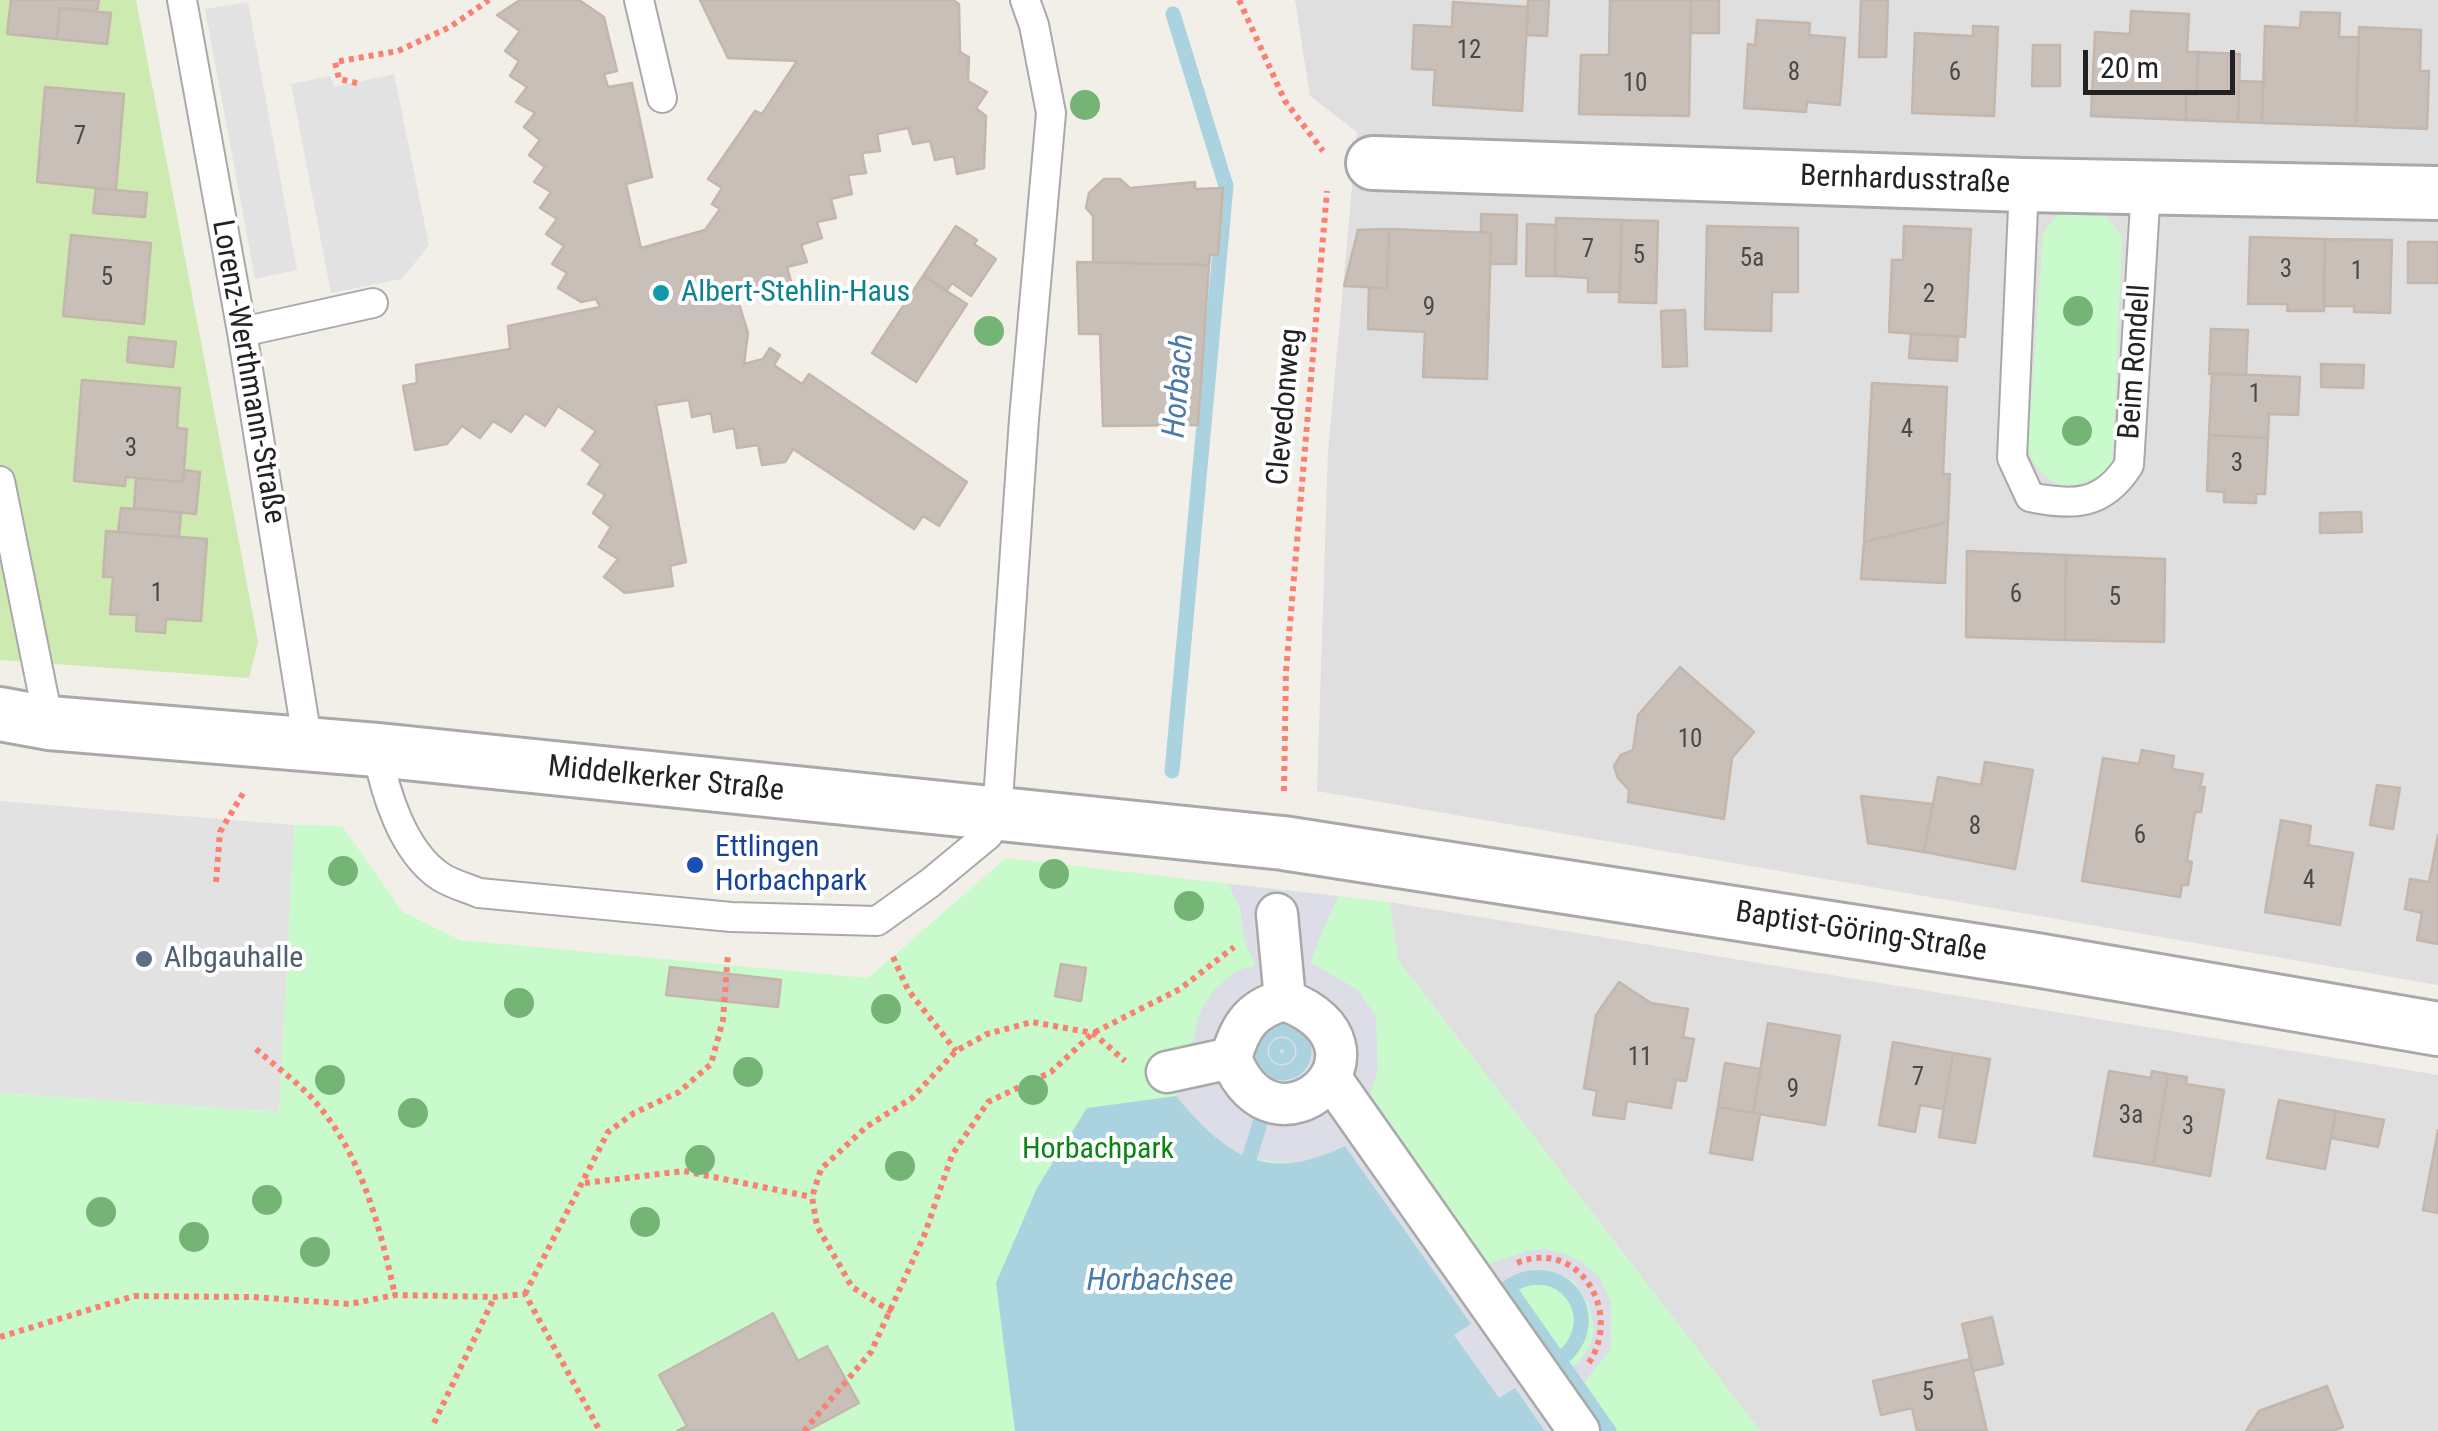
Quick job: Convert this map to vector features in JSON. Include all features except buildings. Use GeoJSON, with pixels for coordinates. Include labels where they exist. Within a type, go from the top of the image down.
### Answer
{"type":"FeatureCollection","features":[{"type":"Feature","properties":{"kind":"street","name":"Bernhardusstraße"},"geometry":{"type":"LineString","coordinates":[[1344,167],[2438,193]]}},
{"type":"Feature","properties":{"kind":"street","name":"Middelkerker Straße"},"geometry":{"type":"LineString","coordinates":[[24,718],[377,750],[1283,843]]}},
{"type":"Feature","properties":{"kind":"street","name":"Baptist-Göring-Straße"},"geometry":{"type":"LineString","coordinates":[[1283,843],[2036,960],[2438,1029]]}},
{"type":"Feature","properties":{"kind":"street"},"geometry":{"type":"LineString","coordinates":[[1278,914],[1285,1000]]}},
{"type":"Feature","properties":{"kind":"street"},"geometry":{"type":"LineString","coordinates":[[1285,1000],[1303,1007],[1333,1037],[1336,1054],[1324,1088],[1300,1103],[1268,1098],[1248,1088],[1232,1058],[1238,1032],[1250,1016],[1265,1005],[1285,1000]]}},
{"type":"Feature","properties":{"kind":"street"},"geometry":{"type":"LineString","coordinates":[[1167,1072],[1232,1058]]}},
{"type":"Feature","properties":{"kind":"street"},"geometry":{"type":"LineString","coordinates":[[1330,1076],[1579,1431]]}},
{"type":"Feature","properties":{"kind":"lane","name":"Lorenz-Werthmann-Straße"},"geometry":{"type":"LineString","coordinates":[[182,0],[242,332],[308,745]]}},
{"type":"Feature","properties":{"kind":"lane"},"geometry":{"type":"LineString","coordinates":[[639,0],[662,98]]}},
{"type":"Feature","properties":{"kind":"lane"},"geometry":{"type":"LineString","coordinates":[[377,750],[384,788],[415,851],[441,877],[478,893],[731,917],[877,921],[988,835],[998,814],[1024,419],[1050,113],[1034,25],[1025,0]]}},
{"type":"Feature","properties":{"kind":"lane","name":"Beim Rondell"},"geometry":{"type":"LineString","coordinates":[[2024,185],[2012,458],[2030,497],[2065,505],[2098,497],[2119,481],[2129,465],[2146,188]]}},
{"type":"Feature","properties":{"kind":"lane"},"geometry":{"type":"LineString","coordinates":[[242,332],[374,303]]}},
{"type":"Feature","properties":{"kind":"lane","name":"Middelkerker Straße"},"geometry":{"type":"LineString","coordinates":[[0,482],[24,718]]}},
{"type":"Feature","properties":{"kind":"path"},"geometry":{"type":"LineString","coordinates":[[357,84],[339,79],[335,62],[398,50],[450,27],[489,0]]}},
{"type":"Feature","properties":{"kind":"path"},"geometry":{"type":"LineString","coordinates":[[1238,0],[1286,101],[1344,167]]}},
{"type":"Feature","properties":{"kind":"path","name":"Clevedonweg"},"geometry":{"type":"LineString","coordinates":[[1283,843],[1286,671],[1344,167]]}},
{"type":"Feature","properties":{"kind":"path"},"geometry":{"type":"LineString","coordinates":[[216,882],[220,832],[254,775]]}},
{"type":"Feature","properties":{"kind":"path"},"geometry":{"type":"LineString","coordinates":[[804,1431],[871,1352],[924,1236],[952,1155],[988,1102],[1051,1072],[1092,1033],[1180,989],[1278,914]]}},
{"type":"Feature","properties":{"kind":"path"},"geometry":{"type":"LineString","coordinates":[[525,1294],[608,1132],[634,1113],[679,1092],[711,1064],[723,1020],[731,917]]}},
{"type":"Feature","properties":{"kind":"path"},"geometry":{"type":"LineString","coordinates":[[877,921],[908,990],[956,1051]]}},
{"type":"Feature","properties":{"kind":"path"},"geometry":{"type":"LineString","coordinates":[[892,1312],[852,1288],[817,1226],[812,1197],[821,1169],[866,1127],[912,1098],[956,1051],[987,1034],[1032,1022],[1092,1033],[1146,1076],[1167,1072]]}},
{"type":"Feature","properties":{"kind":"path"},"geometry":{"type":"LineString","coordinates":[[256,1049],[310,1097],[352,1157],[379,1221],[395,1294]]}},
{"type":"Feature","properties":{"kind":"path"},"geometry":{"type":"LineString","coordinates":[[584,1184],[684,1172],[812,1197]]}},
{"type":"Feature","properties":{"kind":"path"},"geometry":{"type":"LineString","coordinates":[[1478,1286],[1528,1258],[1546,1258],[1572,1266],[1588,1281],[1599,1302],[1602,1325],[1597,1351],[1581,1374]]}},
{"type":"Feature","properties":{"kind":"path"},"geometry":{"type":"LineString","coordinates":[[0,1337],[134,1296],[254,1297],[350,1304],[395,1294],[525,1294]]}},
{"type":"Feature","properties":{"kind":"path"},"geometry":{"type":"LineString","coordinates":[[525,1294],[600,1431]]}},
{"type":"Feature","properties":{"kind":"path"},"geometry":{"type":"LineString","coordinates":[[434,1423],[495,1297]]}},
{"type":"Feature","properties":{"kind":"shaded area"},"geometry":{"type":"Polygon","coordinates":[[[1295,0],[2438,0],[2438,985],[1317,791],[1328,452],[1357,132],[1310,96],[1295,0]]]}},
{"type":"Feature","properties":{"kind":"shaded area"},"geometry":{"type":"Polygon","coordinates":[[[248,2],[297,270],[255,279],[205,9],[248,2]]]}},
{"type":"Feature","properties":{"kind":"shaded area"},"geometry":{"type":"Polygon","coordinates":[[[394,74],[429,245],[402,279],[331,293],[291,84],[331,76],[334,87],[394,74]]]}},
{"type":"Feature","properties":{"kind":"shaded area","name":"Albgauhalle"},"geometry":{"type":"Polygon","coordinates":[[[0,801],[294,825],[279,1112],[0,1093],[0,801]]]}},
{"type":"Feature","properties":{"kind":"shaded area"},"geometry":{"type":"Polygon","coordinates":[[[1228,884],[1338,896],[1310,962],[1358,990],[1376,1016],[1378,1070],[1370,1094],[1489,1264],[1546,1249],[1582,1262],[1600,1278],[1611,1302],[1610,1350],[1578,1390],[1608,1431],[1545,1431],[1515,1388],[1499,1399],[1454,1335],[1470,1323],[1345,1147],[1318,1159],[1294,1163],[1249,1159],[1213,1139],[1176,1096],[1167,1072],[1189,1054],[1201,1010],[1215,989],[1236,971],[1255,965],[1244,939],[1240,908],[1228,884]],[[1548,1269],[1518,1273],[1502,1284],[1567,1372],[1581,1359],[1594,1329],[1589,1305],[1573,1280],[1548,1269]]]}},
{"type":"Feature","properties":{"kind":"shaded area"},"geometry":{"type":"Polygon","coordinates":[[[1389,902],[2438,1075],[2438,1431],[1760,1431],[1398,960],[1389,902]]]}},
{"type":"Feature","properties":{"kind":"green space"},"geometry":{"type":"Polygon","coordinates":[[[0,0],[136,0],[258,642],[249,678],[0,660],[0,0]]]}},
{"type":"Feature","properties":{"kind":"green space"},"geometry":{"type":"Polygon","coordinates":[[[2103,212],[2122,237],[2112,467],[2087,481],[2064,485],[2044,475],[2028,450],[2043,233],[2058,214],[2103,212]]]}},
{"type":"Feature","properties":{"kind":"green space","name":"Horbachpark"},"geometry":{"type":"Polygon","coordinates":[[[294,825],[342,826],[403,912],[460,940],[868,978],[1006,858],[1389,902],[1398,960],[1760,1431],[0,1431],[0,1093],[279,1112],[294,825]]]}},
{"type":"Feature","properties":{"kind":"water","name":"Horbachsee"},"geometry":{"type":"Polygon","coordinates":[[[1176,1096],[1213,1135],[1250,1158],[1292,1163],[1345,1146],[1471,1324],[1454,1335],[1499,1398],[1515,1388],[1545,1431],[1015,1431],[996,1283],[1037,1188],[1087,1108],[1176,1096]]]}},
{"type":"Feature","properties":{"kind":"waterway","name":"Horbach"},"geometry":{"type":"LineString","coordinates":[[1172,771],[1226,186],[1173,14]]}},
{"type":"Feature","properties":{"kind":"waterway"},"geometry":{"type":"LineString","coordinates":[[1282,1029],[1298,1035],[1304,1051],[1298,1067],[1282,1073],[1266,1067],[1260,1051],[1266,1035],[1282,1029]]}},
{"type":"Feature","properties":{"kind":"waterway"},"geometry":{"type":"LineString","coordinates":[[1282,1046],[1287,1051],[1282,1056],[1277,1051],[1282,1046]]}},
{"type":"Feature","properties":{"kind":"waterway"},"geometry":{"type":"LineString","coordinates":[[1249,1159],[1267,1100]]}},
{"type":"Feature","properties":{"kind":"waterway"},"geometry":{"type":"LineString","coordinates":[[1560,1360],[1575,1344],[1581,1326],[1580,1310],[1573,1295],[1546,1278],[1528,1278],[1508,1287],[1609,1431]]}},
{"type":"Feature","properties":{"kind":"place","name":"Albert-Stehlin-Haus"},"geometry":{"type":"Point","coordinates":[661,293]}},
{"type":"Feature","properties":{"kind":"place","name":"Ettlingen Horbachpark"},"geometry":{"type":"Point","coordinates":[695,865]}},
{"type":"Feature","properties":{"kind":"place","name":"Albgauhalle"},"geometry":{"type":"Point","coordinates":[144,959]}}]}
